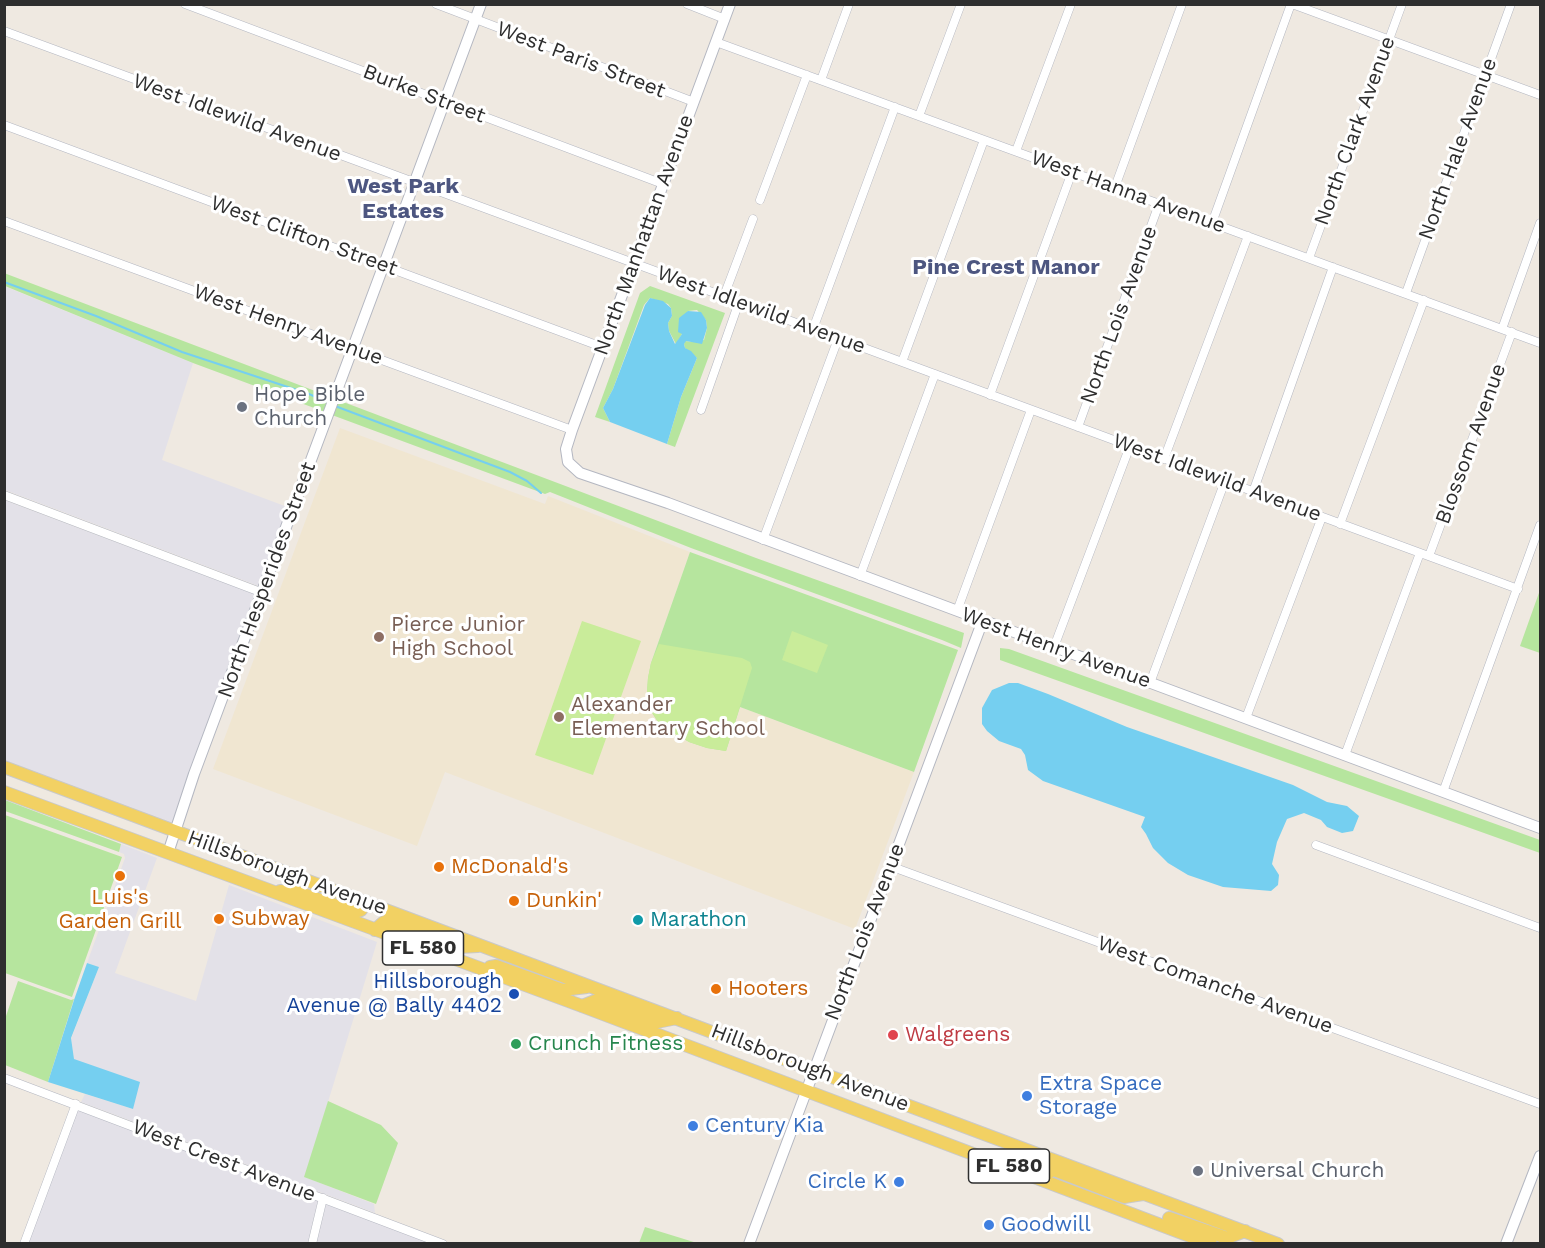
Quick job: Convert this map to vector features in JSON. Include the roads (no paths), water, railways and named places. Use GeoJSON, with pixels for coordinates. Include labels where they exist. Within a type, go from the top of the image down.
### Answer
{"type":"FeatureCollection","features":[{"type":"Feature","properties":{"kind":"main road","name":"Hillsborough Avenue"},"geometry":{"type":"LineString","coordinates":[[4,767],[1278,1244]]}},
{"type":"Feature","properties":{"kind":"main road","name":"Hillsborough Avenue"},"geometry":{"type":"LineString","coordinates":[[4,792],[168,853]]}},
{"type":"Feature","properties":{"kind":"main road","name":"FL 580"},"geometry":{"type":"LineString","coordinates":[[168,853],[582,1006],[1211,1244]]}},
{"type":"Feature","properties":{"kind":"main road"},"geometry":{"type":"LineString","coordinates":[[270,891],[297,891],[355,912],[361,909],[366,902]]}},
{"type":"Feature","properties":{"kind":"main road"},"geometry":{"type":"LineString","coordinates":[[375,930],[384,922],[459,947],[482,946]]}},
{"type":"Feature","properties":{"kind":"main road"},"geometry":{"type":"LineString","coordinates":[[483,969],[496,966],[562,990],[591,986]]}},
{"type":"Feature","properties":{"kind":"main road"},"geometry":{"type":"LineString","coordinates":[[582,1006],[597,1000],[657,1022],[678,1018]]}},
{"type":"Feature","properties":{"kind":"main road"},"geometry":{"type":"LineString","coordinates":[[1037,1177],[1053,1170],[1124,1197],[1144,1193]]}},
{"type":"Feature","properties":{"kind":"main road"},"geometry":{"type":"LineString","coordinates":[[1121,1209],[1143,1209],[1227,1238],[1245,1231]]}},
{"type":"Feature","properties":{"kind":"street","name":"Burke Street"},"geometry":{"type":"LineString","coordinates":[[185,4],[663,184]]}},
{"type":"Feature","properties":{"kind":"street","name":"West Paris Street"},"geometry":{"type":"LineString","coordinates":[[436,4],[693,102]]}},
{"type":"Feature","properties":{"kind":"street","name":"North Hesperides Street"},"geometry":{"type":"LineString","coordinates":[[168,853],[194,774],[481,4]]}},
{"type":"Feature","properties":{"kind":"street"},"geometry":{"type":"LineString","coordinates":[[687,4],[725,19]]}},
{"type":"Feature","properties":{"kind":"street","name":"North Manhattan Avenue"},"geometry":{"type":"LineString","coordinates":[[572,466],[568,462],[566,449],[572,430],[730,4]]}},
{"type":"Feature","properties":{"kind":"street"},"geometry":{"type":"LineString","coordinates":[[821,80],[849,4]]}},
{"type":"Feature","properties":{"kind":"street"},"geometry":{"type":"LineString","coordinates":[[919,116],[961,4]]}},
{"type":"Feature","properties":{"kind":"street"},"geometry":{"type":"LineString","coordinates":[[1016,151],[1071,4]]}},
{"type":"Feature","properties":{"kind":"street"},"geometry":{"type":"LineString","coordinates":[[1115,187],[1182,4]]}},
{"type":"Feature","properties":{"kind":"street"},"geometry":{"type":"LineString","coordinates":[[1212,223],[1292,4],[1540,95]]}},
{"type":"Feature","properties":{"kind":"street","name":"North Clark Avenue"},"geometry":{"type":"LineString","coordinates":[[1309,258],[1402,4]]}},
{"type":"Feature","properties":{"kind":"street","name":"North Hale Avenue"},"geometry":{"type":"LineString","coordinates":[[1406,294],[1511,4]]}},
{"type":"Feature","properties":{"kind":"street","name":"West Idlewild Avenue"},"geometry":{"type":"LineString","coordinates":[[4,31],[1518,589]]}},
{"type":"Feature","properties":{"kind":"street","name":"West Hanna Avenue"},"geometry":{"type":"LineString","coordinates":[[716,42],[1540,343]]}},
{"type":"Feature","properties":{"kind":"street"},"geometry":{"type":"LineString","coordinates":[[760,200],[807,75]]}},
{"type":"Feature","properties":{"kind":"street"},"geometry":{"type":"LineString","coordinates":[[813,329],[895,107]]}},
{"type":"Feature","properties":{"kind":"street","name":"West Clifton Street"},"geometry":{"type":"LineString","coordinates":[[4,125],[602,347]]}},
{"type":"Feature","properties":{"kind":"street"},"geometry":{"type":"LineString","coordinates":[[902,362],[984,140]]}},
{"type":"Feature","properties":{"kind":"street"},"geometry":{"type":"LineString","coordinates":[[990,394],[1072,172]]}},
{"type":"Feature","properties":{"kind":"street","name":"North Lois Avenue"},"geometry":{"type":"LineString","coordinates":[[1078,427],[1159,204]]}},
{"type":"Feature","properties":{"kind":"street"},"geometry":{"type":"LineString","coordinates":[[724,296],[753,219]]}},
{"type":"Feature","properties":{"kind":"street","name":"West Henry Avenue"},"geometry":{"type":"LineString","coordinates":[[4,221],[572,430]]}},
{"type":"Feature","properties":{"kind":"street"},"geometry":{"type":"LineString","coordinates":[[1502,328],[1540,223]]}},
{"type":"Feature","properties":{"kind":"street"},"geometry":{"type":"LineString","coordinates":[[1164,459],[1248,236]]}},
{"type":"Feature","properties":{"kind":"street"},"geometry":{"type":"LineString","coordinates":[[1253,492],[1333,267]]}},
{"type":"Feature","properties":{"kind":"street"},"geometry":{"type":"LineString","coordinates":[[1340,524],[1424,300]]}},
{"type":"Feature","properties":{"kind":"street"},"geometry":{"type":"LineString","coordinates":[[701,410],[739,302]]}},
{"type":"Feature","properties":{"kind":"street","name":"Blossom Avenue"},"geometry":{"type":"LineString","coordinates":[[1429,556],[1512,332]]}},
{"type":"Feature","properties":{"kind":"street"},"geometry":{"type":"LineString","coordinates":[[763,540],[838,339]]}},
{"type":"Feature","properties":{"kind":"street"},"geometry":{"type":"LineString","coordinates":[[860,576],[935,374]]}},
{"type":"Feature","properties":{"kind":"street"},"geometry":{"type":"LineString","coordinates":[[957,611],[1032,410]]}},
{"type":"Feature","properties":{"kind":"street"},"geometry":{"type":"LineString","coordinates":[[1054,647],[1130,446]]}},
{"type":"Feature","properties":{"kind":"street","name":"West Henry Avenue"},"geometry":{"type":"LineString","coordinates":[[572,466],[580,473],[668,503],[1540,828]]}},
{"type":"Feature","properties":{"kind":"street"},"geometry":{"type":"LineString","coordinates":[[1150,683],[1225,481]]}},
{"type":"Feature","properties":{"kind":"street"},"geometry":{"type":"LineString","coordinates":[[4,495],[263,593]]}},
{"type":"Feature","properties":{"kind":"street"},"geometry":{"type":"LineString","coordinates":[[1246,718],[1322,517]]}},
{"type":"Feature","properties":{"kind":"street"},"geometry":{"type":"LineString","coordinates":[[1443,792],[1540,525]]}},
{"type":"Feature","properties":{"kind":"street"},"geometry":{"type":"LineString","coordinates":[[1345,755],[1420,553]]}},
{"type":"Feature","properties":{"kind":"street","name":"North Lois Avenue"},"geometry":{"type":"LineString","coordinates":[[749,1244],[983,620]]}},
{"type":"Feature","properties":{"kind":"street"},"geometry":{"type":"LineString","coordinates":[[1316,845],[1540,927]]}},
{"type":"Feature","properties":{"kind":"street","name":"West Comanche Avenue"},"geometry":{"type":"LineString","coordinates":[[890,866],[1540,1104]]}},
{"type":"Feature","properties":{"kind":"street","name":"West Crest Avenue"},"geometry":{"type":"LineString","coordinates":[[4,1078],[443,1244]]}},
{"type":"Feature","properties":{"kind":"street"},"geometry":{"type":"LineString","coordinates":[[24,1244],[75,1104]]}},
{"type":"Feature","properties":{"kind":"street"},"geometry":{"type":"LineString","coordinates":[[1506,1244],[1540,1156]]}},
{"type":"Feature","properties":{"kind":"street"},"geometry":{"type":"LineString","coordinates":[[312,1244],[323,1198]]}},
{"type":"Feature","properties":{"kind":"water"},"geometry":{"type":"Polygon","coordinates":[[[650,298],[663,301],[671,308],[672,316],[668,323],[675,344],[682,334],[678,332],[679,318],[688,311],[701,312],[706,320],[707,328],[702,344],[686,341],[684,344],[685,348],[697,358],[681,397],[667,444],[610,422],[603,408],[613,389],[645,305],[650,298]]]}},
{"type":"Feature","properties":{"kind":"water"},"geometry":{"type":"Polygon","coordinates":[[[1009,683],[1018,683],[1127,727],[1293,785],[1327,802],[1347,806],[1359,816],[1353,831],[1342,833],[1304,813],[1287,819],[1277,842],[1272,864],[1279,875],[1278,885],[1271,891],[1223,887],[1188,875],[1168,863],[1153,848],[1141,827],[1145,817],[1043,781],[1028,770],[1025,755],[1021,749],[999,741],[987,731],[982,724],[982,708],[992,690],[1009,683]]]}},
{"type":"Feature","properties":{"kind":"water"},"geometry":{"type":"Polygon","coordinates":[[[87,963],[99,967],[71,1038],[74,1059],[140,1082],[133,1109],[48,1082],[87,963]]]}},
{"type":"Feature","properties":{"kind":"waterway"},"geometry":{"type":"LineString","coordinates":[[4,282],[96,316],[182,352],[330,403]]}},
{"type":"Feature","properties":{"kind":"waterway"},"geometry":{"type":"LineString","coordinates":[[335,406],[510,472],[527,481],[541,493]]}},
{"type":"Feature","properties":{"kind":"place","name":"Hope Bible Church"},"geometry":{"type":"Point","coordinates":[242,407]}},
{"type":"Feature","properties":{"kind":"place","name":"Pierce Junior High School"},"geometry":{"type":"Point","coordinates":[379,637]}},
{"type":"Feature","properties":{"kind":"place","name":"Alexander Elementary School"},"geometry":{"type":"Point","coordinates":[559,717]}},
{"type":"Feature","properties":{"kind":"place","name":"McDonald's"},"geometry":{"type":"Point","coordinates":[439,867]}},
{"type":"Feature","properties":{"kind":"place","name":"Luis's Garden Grill"},"geometry":{"type":"Point","coordinates":[120,876]}},
{"type":"Feature","properties":{"kind":"place","name":"Dunkin'"},"geometry":{"type":"Point","coordinates":[514,901]}},
{"type":"Feature","properties":{"kind":"place","name":"Subway"},"geometry":{"type":"Point","coordinates":[219,919]}},
{"type":"Feature","properties":{"kind":"place","name":"Marathon"},"geometry":{"type":"Point","coordinates":[638,920]}},
{"type":"Feature","properties":{"kind":"place","name":"Hooters"},"geometry":{"type":"Point","coordinates":[716,989]}},
{"type":"Feature","properties":{"kind":"place","name":"Hillsborough Avenue @ Bally 4402"},"geometry":{"type":"Point","coordinates":[514,994]}},
{"type":"Feature","properties":{"kind":"place","name":"Walgreens"},"geometry":{"type":"Point","coordinates":[893,1035]}},
{"type":"Feature","properties":{"kind":"place","name":"Crunch Fitness"},"geometry":{"type":"Point","coordinates":[516,1044]}},
{"type":"Feature","properties":{"kind":"place","name":"Extra Space Storage"},"geometry":{"type":"Point","coordinates":[1027,1096]}},
{"type":"Feature","properties":{"kind":"place","name":"Century Kia"},"geometry":{"type":"Point","coordinates":[693,1126]}},
{"type":"Feature","properties":{"kind":"place","name":"Universal Church"},"geometry":{"type":"Point","coordinates":[1198,1171]}},
{"type":"Feature","properties":{"kind":"place","name":"Circle K"},"geometry":{"type":"Point","coordinates":[899,1182]}},
{"type":"Feature","properties":{"kind":"place","name":"Goodwill"},"geometry":{"type":"Point","coordinates":[989,1225]}},
{"type":"Feature","properties":{"kind":"district","name":"West Park Estates"},"geometry":{"type":"Point","coordinates":[403,200]}},
{"type":"Feature","properties":{"kind":"district","name":"Pine Crest Manor"},"geometry":{"type":"Point","coordinates":[1006,268]}}]}
